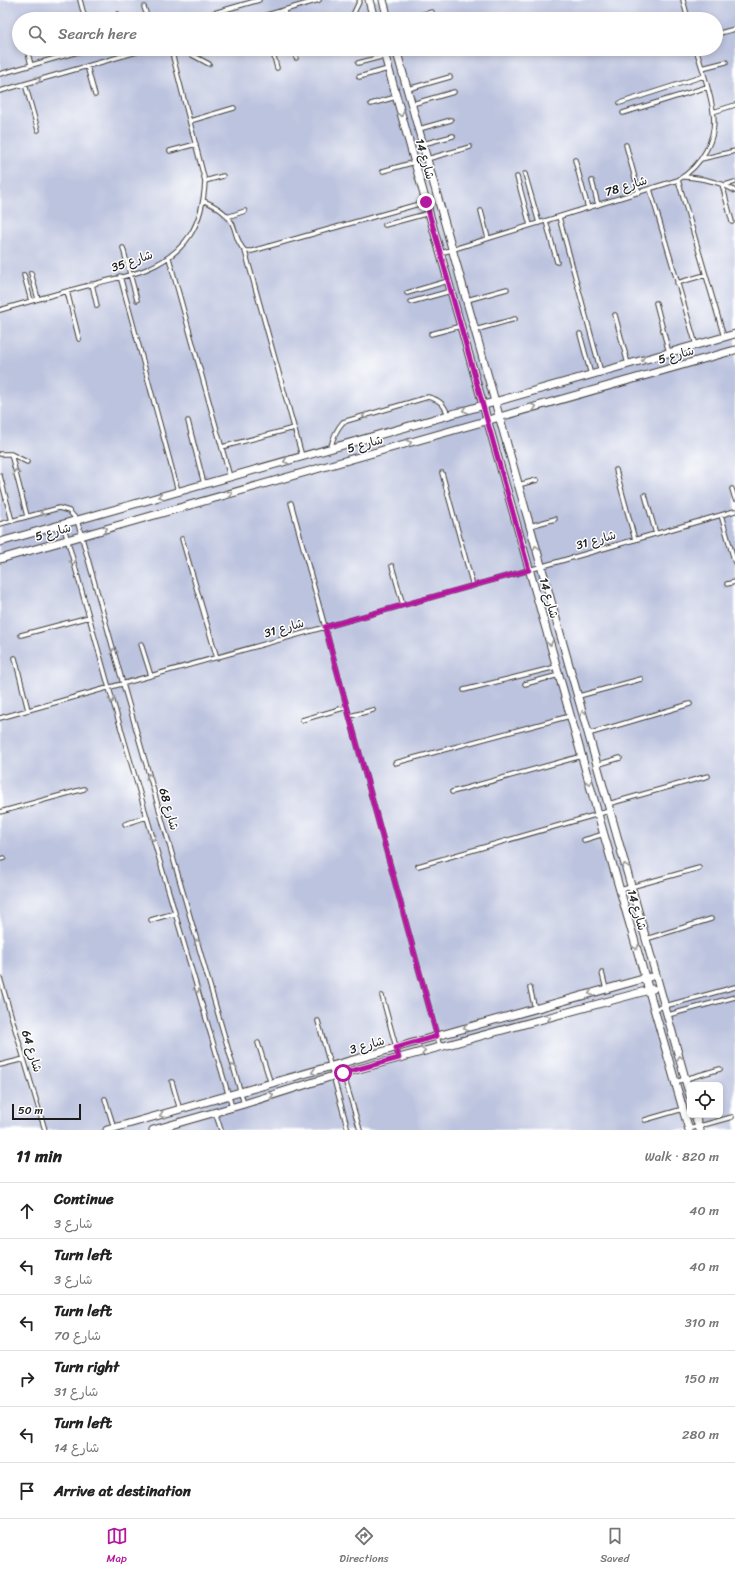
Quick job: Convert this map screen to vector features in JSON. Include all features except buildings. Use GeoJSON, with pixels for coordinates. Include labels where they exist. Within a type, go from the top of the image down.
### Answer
{"type":"FeatureCollection","features":[{"type":"Feature","properties":{"kind":"street"},"geometry":{"type":"LineString","coordinates":[[369,0],[372,12]]}},
{"type":"Feature","properties":{"kind":"street"},"geometry":{"type":"LineString","coordinates":[[383,0],[386,12]]}},
{"type":"Feature","properties":{"kind":"street","name":"شارع 14"},"geometry":{"type":"LineString","coordinates":[[385,56],[598,814],[689,1130]]}},
{"type":"Feature","properties":{"kind":"street","name":"شارع 14"},"geometry":{"type":"LineString","coordinates":[[398,56],[687,1086]]}},
{"type":"Feature","properties":{"kind":"street","name":"شارع 5"},"geometry":{"type":"LineString","coordinates":[[0,542],[735,334]]}},
{"type":"Feature","properties":{"kind":"street","name":"شارع 5"},"geometry":{"type":"LineString","coordinates":[[0,559],[735,350]]}},
{"type":"Feature","properties":{"kind":"street","name":"شارع 3"},"geometry":{"type":"LineString","coordinates":[[111,1129],[656,975]]}},
{"type":"Feature","properties":{"kind":"street","name":"شارع 3"},"geometry":{"type":"LineString","coordinates":[[153,1130],[232,1108],[343,1073],[659,988]]}},
{"type":"Feature","properties":{"kind":"street"},"geometry":{"type":"LineString","coordinates":[[696,1118],[699,1128]]}},
{"type":"Feature","properties":{"kind":"lane"},"geometry":{"type":"LineString","coordinates":[[80,0],[83,12]]}},
{"type":"Feature","properties":{"kind":"lane"},"geometry":{"type":"LineString","coordinates":[[217,12],[259,0]]}},
{"type":"Feature","properties":{"kind":"lane"},"geometry":{"type":"LineString","coordinates":[[279,12],[319,0]]}},
{"type":"Feature","properties":{"kind":"lane"},"geometry":{"type":"LineString","coordinates":[[354,12],[360,0]]}},
{"type":"Feature","properties":{"kind":"lane"},"geometry":{"type":"LineString","coordinates":[[683,0],[686,12]]}},
{"type":"Feature","properties":{"kind":"lane"},"geometry":{"type":"LineString","coordinates":[[144,7],[146,12]]}},
{"type":"Feature","properties":{"kind":"lane"},"geometry":{"type":"LineString","coordinates":[[723,32],[735,29]]}},
{"type":"Feature","properties":{"kind":"lane"},"geometry":{"type":"LineString","coordinates":[[29,56],[31,65]]}},
{"type":"Feature","properties":{"kind":"lane"},"geometry":{"type":"LineString","coordinates":[[0,74],[57,56]]}},
{"type":"Feature","properties":{"kind":"lane"},"geometry":{"type":"LineString","coordinates":[[0,91],[122,56]]}},
{"type":"Feature","properties":{"kind":"lane","name":"شارع 35"},"geometry":{"type":"LineString","coordinates":[[0,310],[146,270],[169,258],[186,242],[198,223],[204,201],[205,181],[173,56]]}},
{"type":"Feature","properties":{"kind":"lane"},"geometry":{"type":"LineString","coordinates":[[194,56],[209,64]]}},
{"type":"Feature","properties":{"kind":"lane"},"geometry":{"type":"LineString","coordinates":[[274,56],[277,68]]}},
{"type":"Feature","properties":{"kind":"lane"},"geometry":{"type":"LineString","coordinates":[[358,63],[375,56]]}},
{"type":"Feature","properties":{"kind":"lane","name":"شارع 78"},"geometry":{"type":"LineString","coordinates":[[440,253],[650,189],[684,177],[701,159],[709,144],[714,128],[713,112],[698,56]]}},
{"type":"Feature","properties":{"kind":"lane"},"geometry":{"type":"LineString","coordinates":[[702,68],[726,62]]}},
{"type":"Feature","properties":{"kind":"lane"},"geometry":{"type":"LineString","coordinates":[[87,66],[95,95]]}},
{"type":"Feature","properties":{"kind":"lane"},"geometry":{"type":"LineString","coordinates":[[359,77],[388,68]]}},
{"type":"Feature","properties":{"kind":"lane"},"geometry":{"type":"LineString","coordinates":[[620,103],[704,76]]}},
{"type":"Feature","properties":{"kind":"lane"},"geometry":{"type":"LineString","coordinates":[[408,89],[450,77]]}},
{"type":"Feature","properties":{"kind":"lane"},"geometry":{"type":"LineString","coordinates":[[25,84],[38,130]]}},
{"type":"Feature","properties":{"kind":"lane"},"geometry":{"type":"LineString","coordinates":[[623,113],[707,87]]}},
{"type":"Feature","properties":{"kind":"lane"},"geometry":{"type":"LineString","coordinates":[[412,104],[454,92]]}},
{"type":"Feature","properties":{"kind":"lane"},"geometry":{"type":"LineString","coordinates":[[371,104],[396,97]]}},
{"type":"Feature","properties":{"kind":"lane"},"geometry":{"type":"LineString","coordinates":[[713,112],[735,105]]}},
{"type":"Feature","properties":{"kind":"lane"},"geometry":{"type":"LineString","coordinates":[[190,121],[234,108]]}},
{"type":"Feature","properties":{"kind":"lane"},"geometry":{"type":"LineString","coordinates":[[419,129],[451,120]]}},
{"type":"Feature","properties":{"kind":"lane"},"geometry":{"type":"LineString","coordinates":[[423,144],[453,136]]}},
{"type":"Feature","properties":{"kind":"lane"},"geometry":{"type":"LineString","coordinates":[[170,151],[196,144]]}},
{"type":"Feature","properties":{"kind":"lane"},"geometry":{"type":"LineString","coordinates":[[626,145],[639,192]]}},
{"type":"Feature","properties":{"kind":"lane"},"geometry":{"type":"LineString","coordinates":[[427,159],[470,147]]}},
{"type":"Feature","properties":{"kind":"lane"},"geometry":{"type":"LineString","coordinates":[[701,159],[735,151]]}},
{"type":"Feature","properties":{"kind":"lane"},"geometry":{"type":"LineString","coordinates":[[575,160],[588,208]]}},
{"type":"Feature","properties":{"kind":"lane"},"geometry":{"type":"LineString","coordinates":[[383,171],[415,162]]}},
{"type":"Feature","properties":{"kind":"lane"},"geometry":{"type":"LineString","coordinates":[[525,174],[539,223]]}},
{"type":"Feature","properties":{"kind":"lane"},"geometry":{"type":"LineString","coordinates":[[205,181],[223,176]]}},
{"type":"Feature","properties":{"kind":"lane"},"geometry":{"type":"LineString","coordinates":[[517,177],[530,225]]}},
{"type":"Feature","properties":{"kind":"lane"},"geometry":{"type":"LineString","coordinates":[[684,177],[704,178],[724,184],[735,191]]}},
{"type":"Feature","properties":{"kind":"lane"},"geometry":{"type":"LineString","coordinates":[[678,180],[724,337]]}},
{"type":"Feature","properties":{"kind":"lane"},"geometry":{"type":"LineString","coordinates":[[592,181],[598,205]]}},
{"type":"Feature","properties":{"kind":"lane"},"geometry":{"type":"LineString","coordinates":[[724,184],[735,182]]}},
{"type":"Feature","properties":{"kind":"lane"},"geometry":{"type":"LineString","coordinates":[[724,184],[732,222]]}},
{"type":"Feature","properties":{"kind":"lane"},"geometry":{"type":"LineString","coordinates":[[650,189],[696,345]]}},
{"type":"Feature","properties":{"kind":"lane"},"geometry":{"type":"LineString","coordinates":[[204,201],[221,210],[228,217],[234,226],[239,246],[245,251],[302,456]]}},
{"type":"Feature","properties":{"kind":"lane"},"geometry":{"type":"LineString","coordinates":[[245,251],[252,251],[426,202]]}},
{"type":"Feature","properties":{"kind":"lane"},"geometry":{"type":"LineString","coordinates":[[228,217],[246,211]]}},
{"type":"Feature","properties":{"kind":"lane"},"geometry":{"type":"LineString","coordinates":[[481,211],[488,238]]}},
{"type":"Feature","properties":{"kind":"lane"},"geometry":{"type":"LineString","coordinates":[[385,225],[429,213]]}},
{"type":"Feature","properties":{"kind":"lane"},"geometry":{"type":"LineString","coordinates":[[559,217],[600,372]]}},
{"type":"Feature","properties":{"kind":"lane"},"geometry":{"type":"LineString","coordinates":[[546,221],[557,262]]}},
{"type":"Feature","properties":{"kind":"lane"},"geometry":{"type":"LineString","coordinates":[[123,248],[137,300]]}},
{"type":"Feature","properties":{"kind":"lane"},"geometry":{"type":"LineString","coordinates":[[169,258],[230,477]]}},
{"type":"Feature","properties":{"kind":"lane"},"geometry":{"type":"LineString","coordinates":[[31,273],[38,299]]}},
{"type":"Feature","properties":{"kind":"lane"},"geometry":{"type":"LineString","coordinates":[[24,275],[31,301]]}},
{"type":"Feature","properties":{"kind":"lane"},"geometry":{"type":"LineString","coordinates":[[677,283],[706,275]]}},
{"type":"Feature","properties":{"kind":"lane"},"geometry":{"type":"LineString","coordinates":[[120,276],[178,492]]}},
{"type":"Feature","properties":{"kind":"lane"},"geometry":{"type":"LineString","coordinates":[[407,293],[448,281]]}},
{"type":"Feature","properties":{"kind":"lane"},"geometry":{"type":"LineString","coordinates":[[92,284],[97,306]]}},
{"type":"Feature","properties":{"kind":"lane"},"geometry":{"type":"LineString","coordinates":[[467,300],[507,289]]}},
{"type":"Feature","properties":{"kind":"lane"},"geometry":{"type":"LineString","coordinates":[[67,291],[79,339]]}},
{"type":"Feature","properties":{"kind":"lane"},"geometry":{"type":"LineString","coordinates":[[411,302],[451,291]]}},
{"type":"Feature","properties":{"kind":"lane"},"geometry":{"type":"LineString","coordinates":[[656,304],[669,353]]}},
{"type":"Feature","properties":{"kind":"lane"},"geometry":{"type":"LineString","coordinates":[[615,315],[628,364]]}},
{"type":"Feature","properties":{"kind":"lane"},"geometry":{"type":"LineString","coordinates":[[475,330],[515,319]]}},
{"type":"Feature","properties":{"kind":"lane"},"geometry":{"type":"LineString","coordinates":[[431,334],[461,326]]}},
{"type":"Feature","properties":{"kind":"lane"},"geometry":{"type":"LineString","coordinates":[[580,334],[591,375]]}},
{"type":"Feature","properties":{"kind":"lane"},"geometry":{"type":"LineString","coordinates":[[331,448],[332,438],[343,422],[428,397],[437,399],[444,405],[448,415]]}},
{"type":"Feature","properties":{"kind":"lane"},"geometry":{"type":"LineString","coordinates":[[188,421],[204,484]]}},
{"type":"Feature","properties":{"kind":"lane"},"geometry":{"type":"LineString","coordinates":[[222,447],[294,428]]}},
{"type":"Feature","properties":{"kind":"lane"},"geometry":{"type":"LineString","coordinates":[[0,453],[11,454],[27,462]]}},
{"type":"Feature","properties":{"kind":"lane"},"geometry":{"type":"LineString","coordinates":[[11,454],[27,516]]}},
{"type":"Feature","properties":{"kind":"lane"},"geometry":{"type":"LineString","coordinates":[[616,470],[635,540]]}},
{"type":"Feature","properties":{"kind":"lane"},"geometry":{"type":"LineString","coordinates":[[442,473],[473,586]]}},
{"type":"Feature","properties":{"kind":"lane"},"geometry":{"type":"LineString","coordinates":[[0,476],[12,521]]}},
{"type":"Feature","properties":{"kind":"lane"},"geometry":{"type":"LineString","coordinates":[[518,485],[537,480]]}},
{"type":"Feature","properties":{"kind":"lane"},"geometry":{"type":"LineString","coordinates":[[732,489],[735,499]]}},
{"type":"Feature","properties":{"kind":"lane"},"geometry":{"type":"LineString","coordinates":[[645,495],[656,534]]}},
{"type":"Feature","properties":{"kind":"lane"},"geometry":{"type":"LineString","coordinates":[[290,503],[348,707],[440,1047]]}},
{"type":"Feature","properties":{"kind":"lane"},"geometry":{"type":"LineString","coordinates":[[0,524],[59,508],[70,511],[77,520]]}},
{"type":"Feature","properties":{"kind":"lane","name":"شارع 31"},"geometry":{"type":"LineString","coordinates":[[0,718],[735,511]]}},
{"type":"Feature","properties":{"kind":"lane"},"geometry":{"type":"LineString","coordinates":[[721,514],[735,563]]}},
{"type":"Feature","properties":{"kind":"lane"},"geometry":{"type":"LineString","coordinates":[[530,526],[555,519]]}},
{"type":"Feature","properties":{"kind":"lane","name":"شارع 68"},"geometry":{"type":"LineString","coordinates":[[77,520],[244,1104]]}},
{"type":"Feature","properties":{"kind":"lane","name":"شارع 68"},"geometry":{"type":"LineString","coordinates":[[63,524],[109,688],[232,1108]]}},
{"type":"Feature","properties":{"kind":"lane"},"geometry":{"type":"LineString","coordinates":[[182,539],[217,658]]}},
{"type":"Feature","properties":{"kind":"lane"},"geometry":{"type":"LineString","coordinates":[[392,566],[403,605]]}},
{"type":"Feature","properties":{"kind":"lane"},"geometry":{"type":"LineString","coordinates":[[727,584],[735,582]]}},
{"type":"Feature","properties":{"kind":"lane"},"geometry":{"type":"LineString","coordinates":[[21,635],[89,617]]}},
{"type":"Feature","properties":{"kind":"lane"},"geometry":{"type":"LineString","coordinates":[[141,644],[151,676]]}},
{"type":"Feature","properties":{"kind":"lane"},"geometry":{"type":"LineString","coordinates":[[15,658],[28,710]]}},
{"type":"Feature","properties":{"kind":"lane"},"geometry":{"type":"LineString","coordinates":[[464,690],[557,667]]}},
{"type":"Feature","properties":{"kind":"lane"},"geometry":{"type":"LineString","coordinates":[[525,684],[559,675]]}},
{"type":"Feature","properties":{"kind":"lane"},"geometry":{"type":"LineString","coordinates":[[578,696],[641,679]]}},
{"type":"Feature","properties":{"kind":"lane"},"geometry":{"type":"LineString","coordinates":[[588,734],[690,704]]}},
{"type":"Feature","properties":{"kind":"lane"},"geometry":{"type":"LineString","coordinates":[[302,720],[348,707]]}},
{"type":"Feature","properties":{"kind":"lane"},"geometry":{"type":"LineString","coordinates":[[350,716],[373,710]]}},
{"type":"Feature","properties":{"kind":"lane"},"geometry":{"type":"LineString","coordinates":[[395,763],[571,716]]}},
{"type":"Feature","properties":{"kind":"lane"},"geometry":{"type":"LineString","coordinates":[[452,792],[582,756]]}},
{"type":"Feature","properties":{"kind":"lane"},"geometry":{"type":"LineString","coordinates":[[596,765],[620,758]]}},
{"type":"Feature","properties":{"kind":"lane"},"geometry":{"type":"LineString","coordinates":[[418,866],[598,814],[608,808],[708,776]]}},
{"type":"Feature","properties":{"kind":"lane"},"geometry":{"type":"LineString","coordinates":[[0,812],[84,789]]}},
{"type":"Feature","properties":{"kind":"lane"},"geometry":{"type":"LineString","coordinates":[[125,824],[147,817]]}},
{"type":"Feature","properties":{"kind":"lane"},"geometry":{"type":"LineString","coordinates":[[584,840],[604,834]]}},
{"type":"Feature","properties":{"kind":"lane"},"geometry":{"type":"LineString","coordinates":[[620,890],[699,868]]}},
{"type":"Feature","properties":{"kind":"lane"},"geometry":{"type":"LineString","coordinates":[[151,920],[175,913]]}},
{"type":"Feature","properties":{"kind":"lane"},"geometry":{"type":"LineString","coordinates":[[646,938],[710,919]]}},
{"type":"Feature","properties":{"kind":"lane"},"geometry":{"type":"LineString","coordinates":[[602,973],[606,989]]}},
{"type":"Feature","properties":{"kind":"lane","name":"شارع 64"},"geometry":{"type":"LineString","coordinates":[[0,978],[45,1130]]}},
{"type":"Feature","properties":{"kind":"lane"},"geometry":{"type":"LineString","coordinates":[[654,1009],[735,987]]}},
{"type":"Feature","properties":{"kind":"lane"},"geometry":{"type":"LineString","coordinates":[[530,988],[535,1009]]}},
{"type":"Feature","properties":{"kind":"lane"},"geometry":{"type":"LineString","coordinates":[[382,996],[399,1058]]}},
{"type":"Feature","properties":{"kind":"lane"},"geometry":{"type":"LineString","coordinates":[[668,1016],[735,997]]}},
{"type":"Feature","properties":{"kind":"lane"},"geometry":{"type":"LineString","coordinates":[[318,1021],[348,1130]]}},
{"type":"Feature","properties":{"kind":"lane"},"geometry":{"type":"LineString","coordinates":[[258,1043],[271,1084]]}},
{"type":"Feature","properties":{"kind":"lane"},"geometry":{"type":"LineString","coordinates":[[0,1065],[24,1059]]}},
{"type":"Feature","properties":{"kind":"lane"},"geometry":{"type":"LineString","coordinates":[[676,1082],[720,1069]]}},
{"type":"Feature","properties":{"kind":"lane"},"geometry":{"type":"LineString","coordinates":[[343,1073],[360,1130]]}},
{"type":"Feature","properties":{"kind":"lane"},"geometry":{"type":"LineString","coordinates":[[172,1082],[180,1110]]}},
{"type":"Feature","properties":{"kind":"lane"},"geometry":{"type":"LineString","coordinates":[[105,1099],[111,1129]]}},
{"type":"Feature","properties":{"kind":"lane"},"geometry":{"type":"LineString","coordinates":[[645,1120],[683,1109]]}},
{"type":"Feature","properties":{"kind":"lane"},"geometry":{"type":"LineString","coordinates":[[216,1112],[221,1130]]}},
{"type":"Feature","properties":{"kind":"lane"},"geometry":{"type":"LineString","coordinates":[[689,1130],[732,1117]]}},
{"type":"Feature","properties":{"kind":"shaded area"},"geometry":{"type":"Polygon","coordinates":[[[0,0],[735,0],[735,1130],[0,1130],[0,0]]]}},
{"type":"Feature","properties":{"kind":"route"},"geometry":{"type":"LineString","coordinates":[[343,1073],[399,1058],[396,1048],[437,1036],[325,627],[529,570],[426,202]]}}]}
